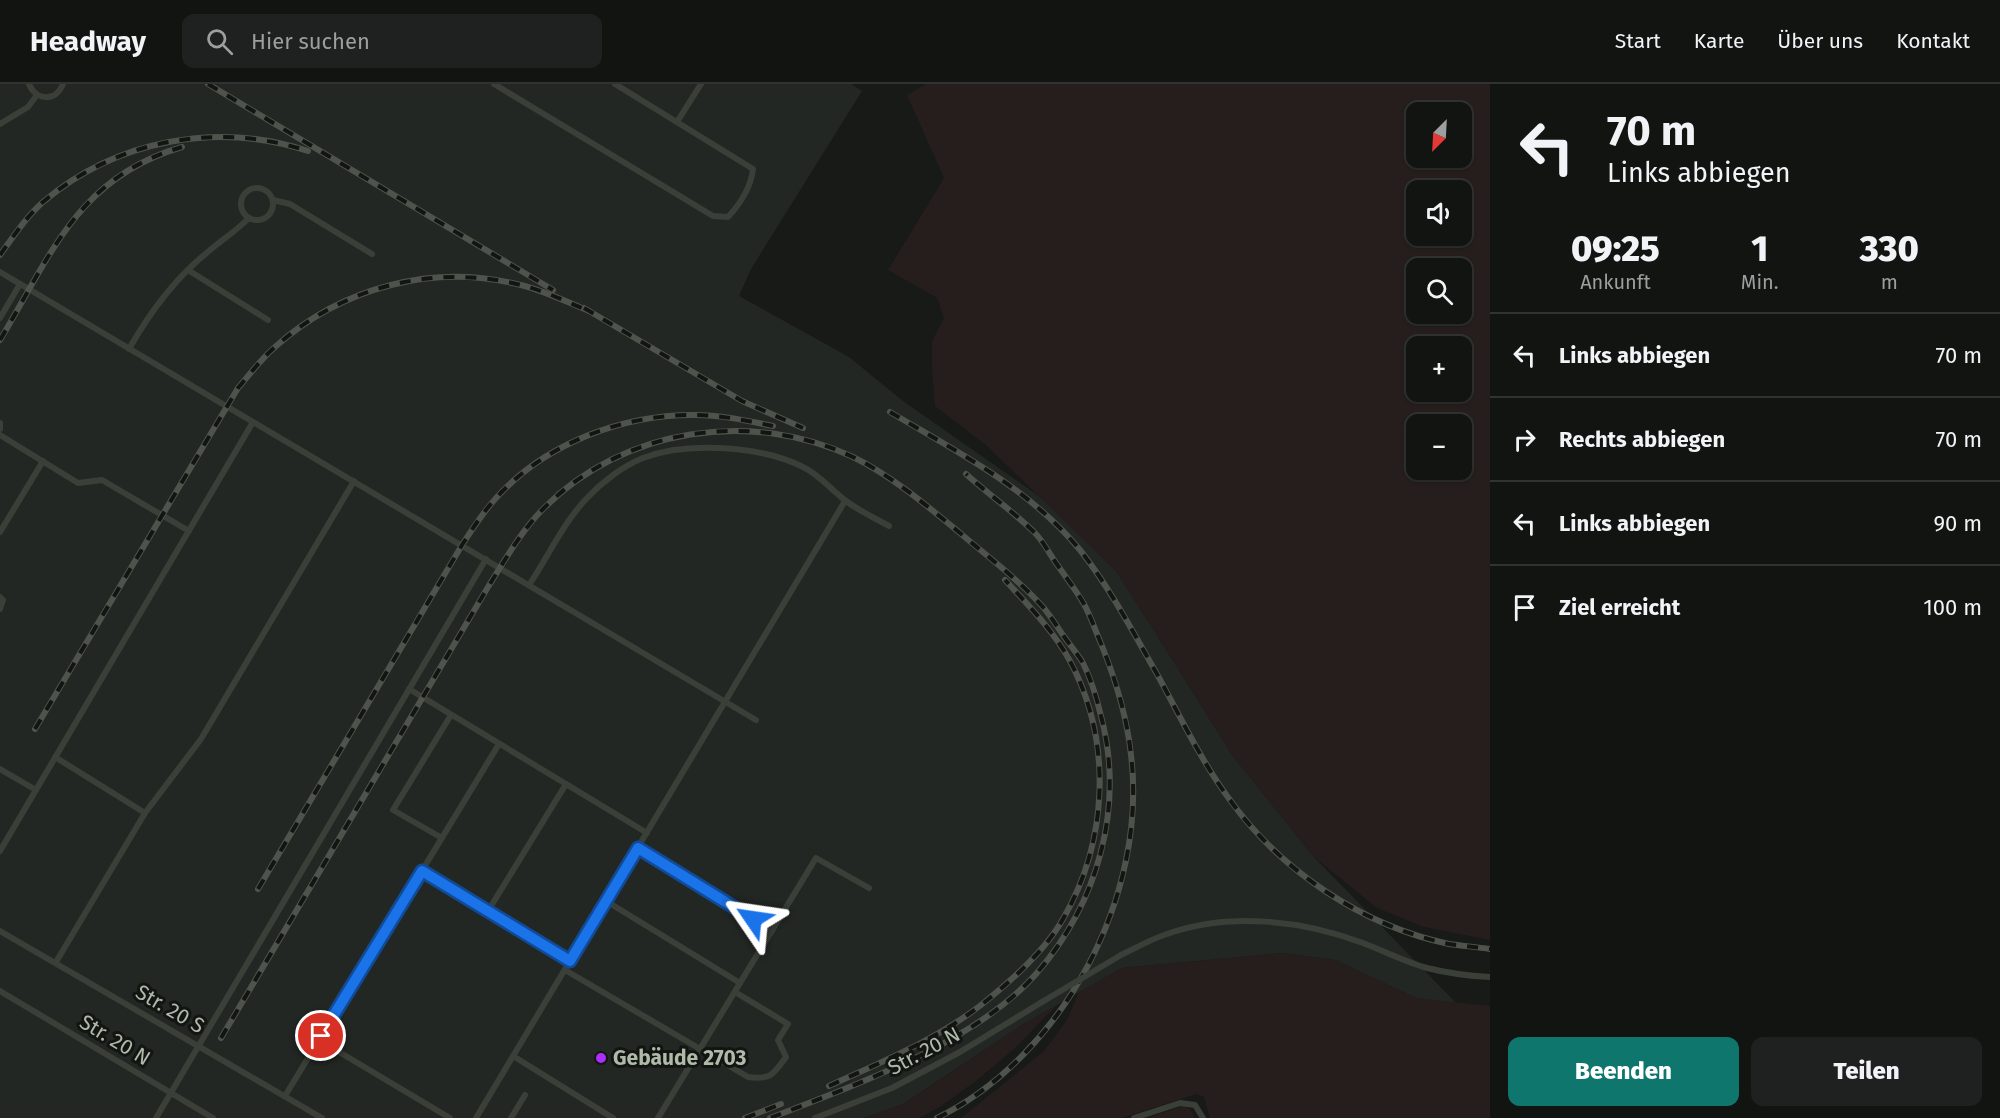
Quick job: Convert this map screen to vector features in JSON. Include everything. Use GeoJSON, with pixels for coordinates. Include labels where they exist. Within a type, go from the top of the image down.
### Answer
{"type":"FeatureCollection","features":[{"type":"Feature","properties":{"kind":"lane"},"geometry":{"type":"LineString","coordinates":[[29,84],[38,95],[49,98],[59,92],[63,84]]}},
{"type":"Feature","properties":{"kind":"lane"},"geometry":{"type":"LineString","coordinates":[[494,84],[713,216],[728,217],[738,206],[752,178],[753,169],[615,84]]}},
{"type":"Feature","properties":{"kind":"lane"},"geometry":{"type":"LineString","coordinates":[[677,122],[701,84]]}},
{"type":"Feature","properties":{"kind":"lane"},"geometry":{"type":"LineString","coordinates":[[0,124],[28,107],[38,95]]}},
{"type":"Feature","properties":{"kind":"lane"},"geometry":{"type":"LineString","coordinates":[[251,189],[261,189],[273,200],[272,210],[265,218],[254,220],[245,214],[241,205],[244,196],[251,189]]}},
{"type":"Feature","properties":{"kind":"lane"},"geometry":{"type":"LineString","coordinates":[[273,200],[290,204],[372,254]]}},
{"type":"Feature","properties":{"kind":"lane"},"geometry":{"type":"LineString","coordinates":[[129,349],[142,325],[162,297],[208,251],[235,232],[249,218]]}},
{"type":"Feature","properties":{"kind":"lane"},"geometry":{"type":"LineString","coordinates":[[189,270],[268,320]]}},
{"type":"Feature","properties":{"kind":"lane"},"geometry":{"type":"LineString","coordinates":[[0,272],[756,720]]}},
{"type":"Feature","properties":{"kind":"lane"},"geometry":{"type":"LineString","coordinates":[[0,318],[20,285]]}},
{"type":"Feature","properties":{"kind":"lane"},"geometry":{"type":"LineString","coordinates":[[0,303],[7,307]]}},
{"type":"Feature","properties":{"kind":"lane"},"geometry":{"type":"LineString","coordinates":[[0,851],[253,422]]}},
{"type":"Feature","properties":{"kind":"lane"},"geometry":{"type":"LineString","coordinates":[[0,423],[0,429]]}},
{"type":"Feature","properties":{"kind":"lane"},"geometry":{"type":"LineString","coordinates":[[0,435],[78,483],[102,480],[189,531]]}},
{"type":"Feature","properties":{"kind":"lane"},"geometry":{"type":"LineString","coordinates":[[529,585],[566,526],[588,498],[623,469],[644,458],[706,448],[765,452],[805,468],[845,501],[889,526]]}},
{"type":"Feature","properties":{"kind":"lane"},"geometry":{"type":"LineString","coordinates":[[0,532],[43,461]]}},
{"type":"Feature","properties":{"kind":"lane"},"geometry":{"type":"LineString","coordinates":[[56,962],[146,813],[201,739],[354,481]]}},
{"type":"Feature","properties":{"kind":"lane"},"geometry":{"type":"LineString","coordinates":[[478,1117],[845,501]]}},
{"type":"Feature","properties":{"kind":"lane"},"geometry":{"type":"LineString","coordinates":[[156,1118],[486,559]]}},
{"type":"Feature","properties":{"kind":"lane"},"geometry":{"type":"LineString","coordinates":[[0,597],[3,600],[0,609]]}},
{"type":"Feature","properties":{"kind":"lane"},"geometry":{"type":"LineString","coordinates":[[409,689],[647,832]]}},
{"type":"Feature","properties":{"kind":"lane"},"geometry":{"type":"LineString","coordinates":[[442,838],[393,810],[451,715]]}},
{"type":"Feature","properties":{"kind":"lane"},"geometry":{"type":"LineString","coordinates":[[285,1096],[499,744]]}},
{"type":"Feature","properties":{"kind":"lane"},"geometry":{"type":"LineString","coordinates":[[55,757],[146,813]]}},
{"type":"Feature","properties":{"kind":"lane"},"geometry":{"type":"LineString","coordinates":[[0,769],[36,790]]}},
{"type":"Feature","properties":{"kind":"lane"},"geometry":{"type":"LineString","coordinates":[[488,911],[566,784]]}},
{"type":"Feature","properties":{"kind":"lane"},"geometry":{"type":"LineString","coordinates":[[638,848],[772,931]]}},
{"type":"Feature","properties":{"kind":"lane"},"geometry":{"type":"LineString","coordinates":[[658,1118],[816,858],[869,888]]}},
{"type":"Feature","properties":{"kind":"lane"},"geometry":{"type":"LineString","coordinates":[[422,871],[570,961]]}},
{"type":"Feature","properties":{"kind":"lane"},"geometry":{"type":"LineString","coordinates":[[606,901],[740,983]]}},
{"type":"Feature","properties":{"kind":"lane","name":"Str. 20 N"},"geometry":{"type":"LineString","coordinates":[[815,1118],[892,1088],[960,1052],[1121,955],[1168,934],[1205,925],[1254,920],[1296,924],[1361,942],[1426,967],[1490,977]]}},
{"type":"Feature","properties":{"kind":"lane","name":"Str. 20 S"},"geometry":{"type":"LineString","coordinates":[[0,931],[322,1118]]}},
{"type":"Feature","properties":{"kind":"lane"},"geometry":{"type":"LineString","coordinates":[[564,970],[748,1077],[763,1079],[774,1074],[786,1057],[778,1040],[788,1024],[735,992]]}},
{"type":"Feature","properties":{"kind":"lane","name":"Str. 20 N"},"geometry":{"type":"LineString","coordinates":[[0,991],[170,1093],[198,1113],[213,1118]]}},
{"type":"Feature","properties":{"kind":"lane"},"geometry":{"type":"LineString","coordinates":[[319,1040],[450,1118]]}},
{"type":"Feature","properties":{"kind":"lane"},"geometry":{"type":"LineString","coordinates":[[513,1056],[613,1118]]}},
{"type":"Feature","properties":{"kind":"lane"},"geometry":{"type":"LineString","coordinates":[[511,1118],[525,1095]]}},
{"type":"Feature","properties":{"kind":"lane"},"geometry":{"type":"LineString","coordinates":[[1134,1118],[1180,1103],[1195,1106],[1203,1118]]}},
{"type":"Feature","properties":{"kind":"shaded area"},"geometry":{"type":"Polygon","coordinates":[[[0,84],[851,84],[862,91],[751,269],[739,296],[849,357],[903,401],[1043,499],[1117,572],[1233,756],[1314,857],[1456,1003],[1416,998],[1335,960],[1282,953],[1122,968],[1022,1025],[903,1104],[864,1118],[0,1118],[0,84]]]}},
{"type":"Feature","properties":{"kind":"shaded area"},"geometry":{"type":"Polygon","coordinates":[[[926,84],[1490,84],[1490,940],[1424,927],[1377,908],[1314,857],[1233,756],[1117,572],[987,446],[935,406],[932,341],[944,318],[937,298],[888,270],[944,178],[907,95],[926,84]]]}},
{"type":"Feature","properties":{"kind":"shaded area"},"geometry":{"type":"Polygon","coordinates":[[[1282,953],[1335,960],[1416,998],[1490,1006],[1490,1118],[1210,1118],[1204,1097],[1196,1094],[1122,1118],[961,1118],[1044,1051],[1067,1020],[1079,992],[1122,968],[1282,953]]]}},
{"type":"Feature","properties":{"kind":"shaded area"},"geometry":{"type":"Polygon","coordinates":[[[1058,1004],[1015,1048],[976,1081],[941,1106],[920,1118],[864,1118],[903,1104],[1022,1025],[1058,1004]]]}},
{"type":"Feature","properties":{"kind":"shaded area"},"geometry":{"type":"Polygon","coordinates":[[[1183,1106],[1190,1109],[1195,1118],[1147,1118],[1183,1106]]]}},
{"type":"Feature","properties":{"kind":"railway"},"geometry":{"type":"LineString","coordinates":[[208,84],[553,290]]}},
{"type":"Feature","properties":{"kind":"railway"},"geometry":{"type":"LineString","coordinates":[[0,255],[25,221],[43,202],[72,181],[102,164],[135,151],[169,142],[203,138],[238,138],[273,142],[308,151]]}},
{"type":"Feature","properties":{"kind":"railway"},"geometry":{"type":"LineString","coordinates":[[0,340],[53,249],[92,199],[117,178],[146,160],[182,147]]}},
{"type":"Feature","properties":{"kind":"railway"},"geometry":{"type":"LineString","coordinates":[[35,729],[238,388],[270,352],[301,326],[359,295],[390,285],[422,279],[455,277],[488,279],[521,285],[547,293],[589,311]]}},
{"type":"Feature","properties":{"kind":"railway"},"geometry":{"type":"LineString","coordinates":[[584,308],[742,401],[803,428]]}},
{"type":"Feature","properties":{"kind":"railway"},"geometry":{"type":"LineString","coordinates":[[890,412],[966,457],[1015,490],[1060,528],[1080,550],[1121,611],[1219,785],[1251,826],[1274,850],[1326,892],[1386,924],[1417,936],[1449,944],[1490,949]]}},
{"type":"Feature","properties":{"kind":"railway"},"geometry":{"type":"LineString","coordinates":[[258,889],[462,545],[487,508],[517,478],[539,461],[588,435],[641,420],[669,416],[706,415],[773,426]]}},
{"type":"Feature","properties":{"kind":"railway"},"geometry":{"type":"LineString","coordinates":[[221,1038],[488,587],[528,526],[544,508],[576,481],[612,460],[650,444],[690,434],[732,431],[773,433],[814,442],[853,457],[881,473],[1003,568],[1033,597],[1048,613],[1083,663],[1089,676],[1108,750],[1110,785],[1101,852],[1076,917],[1058,946],[1036,974],[1011,999],[981,1021],[912,1060],[770,1118]]}},
{"type":"Feature","properties":{"kind":"railway"},"geometry":{"type":"LineString","coordinates":[[937,1118],[982,1090],[1023,1055],[1059,1013],[1088,965],[1111,915],[1126,862],[1133,808],[1131,755],[1124,713],[1112,672],[1087,609],[1038,536],[966,474]]}},
{"type":"Feature","properties":{"kind":"railway"},"geometry":{"type":"LineString","coordinates":[[829,1086],[908,1050],[964,1018],[981,1005],[1004,986],[1047,943],[1063,919],[1078,889],[1089,857],[1096,824],[1099,758],[1093,725],[1084,692],[1070,661],[1040,618],[1005,580]]}},
{"type":"Feature","properties":{"kind":"railway"},"geometry":{"type":"LineString","coordinates":[[745,1118],[781,1104]]}},
{"type":"Feature","properties":{"kind":"place","name":"Gebäude 2703"},"geometry":{"type":"Point","coordinates":[601,1058]}},
{"type":"Feature","properties":{"kind":"route"},"geometry":{"type":"LineString","coordinates":[[321,1036],[422,871],[570,961],[638,848],[753,919]]}}]}
